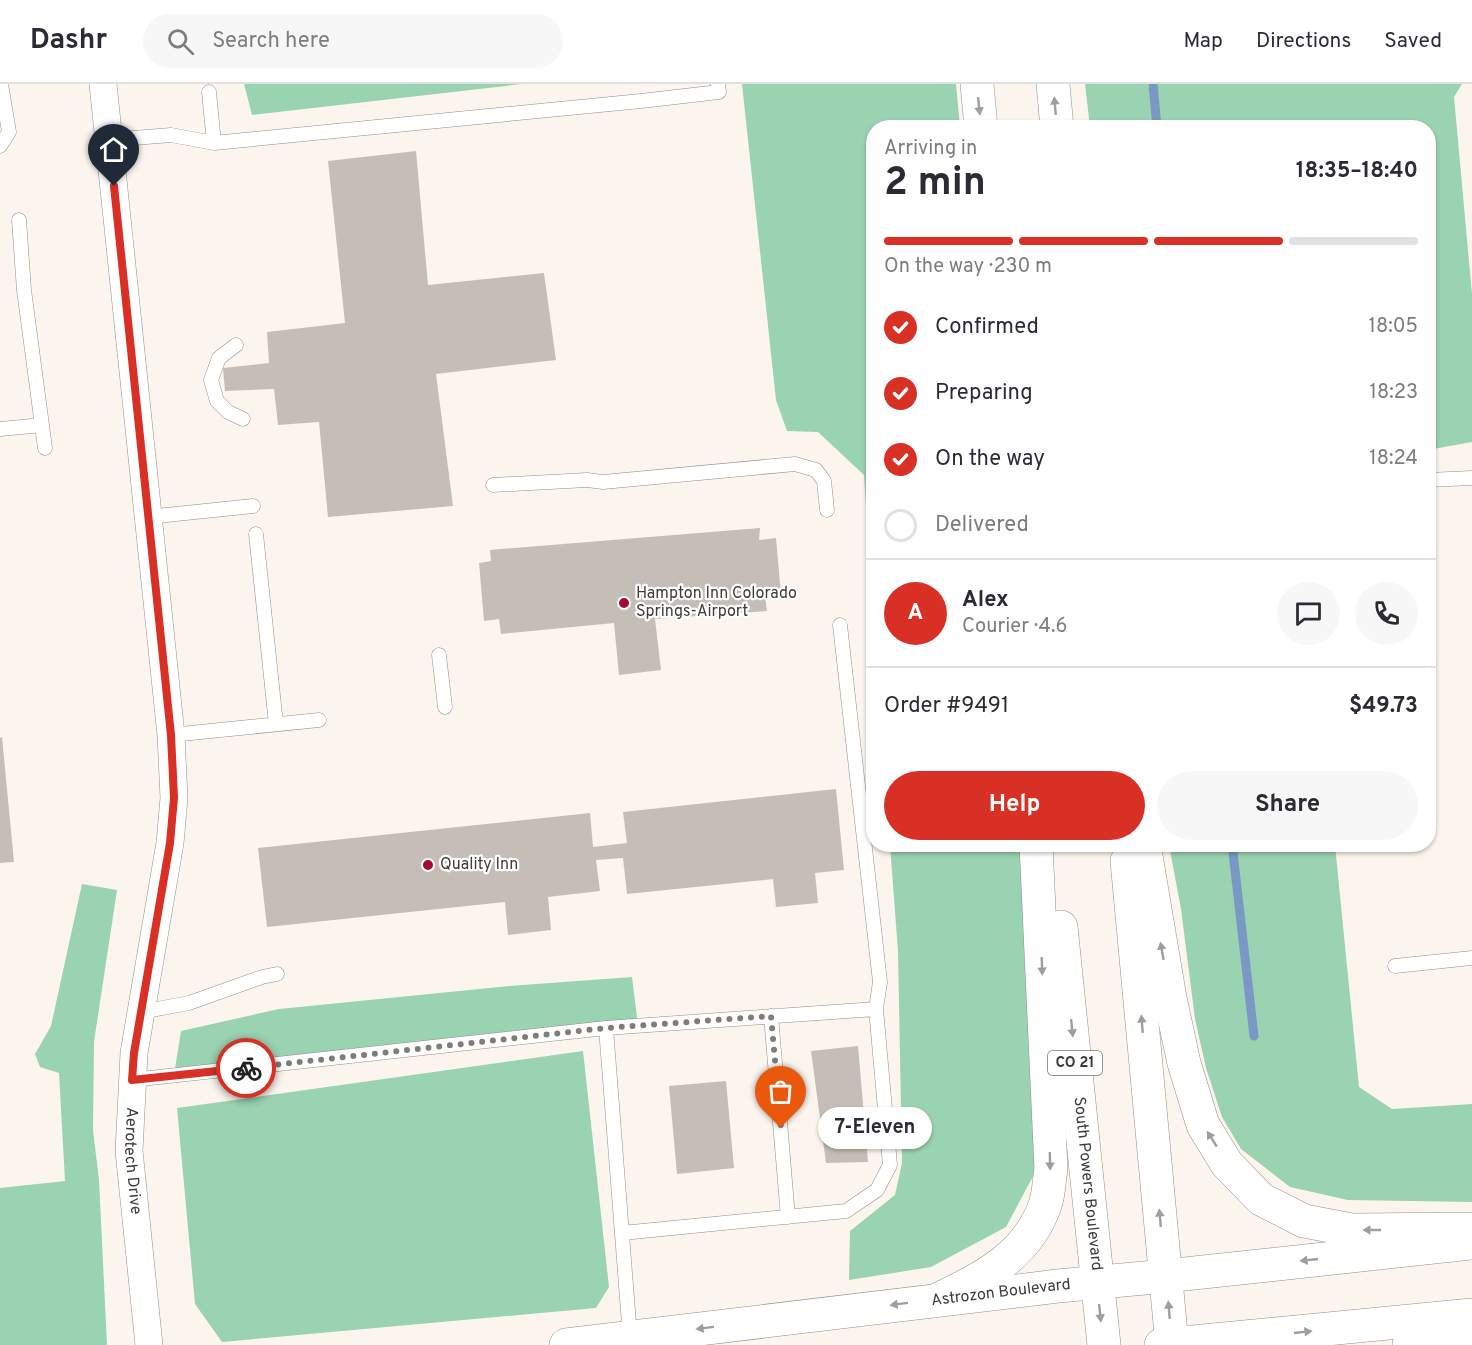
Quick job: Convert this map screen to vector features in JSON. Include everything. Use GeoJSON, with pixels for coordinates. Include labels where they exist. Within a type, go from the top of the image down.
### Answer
{"type":"FeatureCollection","features":[{"type":"Feature","properties":{"kind":"main road"},"geometry":{"type":"LineString","coordinates":[[976,84],[980,120]]}},
{"type":"Feature","properties":{"kind":"main road"},"geometry":{"type":"LineString","coordinates":[[1053,84],[1056,120]]}},
{"type":"Feature","properties":{"kind":"main road"},"geometry":{"type":"LineString","coordinates":[[937,1300],[981,1278],[1012,1255],[1032,1233],[1046,1204],[1051,1169],[1036,852]]}},
{"type":"Feature","properties":{"kind":"main road","name":"South Powers Boulevard"},"geometry":{"type":"LineString","coordinates":[[1054,852],[1104,1345]]}},
{"type":"Feature","properties":{"kind":"main road"},"geometry":{"type":"LineString","coordinates":[[1126,852],[1172,1345]]}},
{"type":"Feature","properties":{"kind":"main road"},"geometry":{"type":"LineString","coordinates":[[1145,852],[1170,998],[1184,1063],[1203,1125],[1227,1164],[1261,1199],[1304,1221],[1352,1230],[1472,1229]]}},
{"type":"Feature","properties":{"kind":"main road","name":"Astrozon Boulevard"},"geometry":{"type":"LineString","coordinates":[[566,1345],[937,1300],[1472,1243]]}},
{"type":"Feature","properties":{"kind":"main road"},"geometry":{"type":"LineString","coordinates":[[1161,1345],[1472,1315]]}},
{"type":"Feature","properties":{"kind":"main road"},"geometry":{"type":"LineString","coordinates":[[1408,1345],[1472,1329]]}},
{"type":"Feature","properties":{"kind":"street","name":"Aerotech Drive"},"geometry":{"type":"LineString","coordinates":[[103,84],[171,735],[174,798],[170,843],[134,1053],[132,1080],[129,1151],[148,1345]]}},
{"type":"Feature","properties":{"kind":"lane"},"geometry":{"type":"LineString","coordinates":[[0,146],[9,132],[1,84]]}},
{"type":"Feature","properties":{"kind":"lane"},"geometry":{"type":"LineString","coordinates":[[109,140],[171,135],[214,143],[652,100],[719,92],[718,84]]}},
{"type":"Feature","properties":{"kind":"lane"},"geometry":{"type":"LineString","coordinates":[[209,92],[214,143]]}},
{"type":"Feature","properties":{"kind":"lane"},"geometry":{"type":"LineString","coordinates":[[19,220],[24,290],[45,448]]}},
{"type":"Feature","properties":{"kind":"lane"},"geometry":{"type":"LineString","coordinates":[[236,345],[219,358],[211,380],[217,401],[228,412],[243,419]]}},
{"type":"Feature","properties":{"kind":"lane"},"geometry":{"type":"LineString","coordinates":[[0,429],[42,425]]}},
{"type":"Feature","properties":{"kind":"lane"},"geometry":{"type":"LineString","coordinates":[[493,485],[587,480],[603,482],[795,464],[816,470],[820,475],[824,481],[828,510]]}},
{"type":"Feature","properties":{"kind":"lane"},"geometry":{"type":"LineString","coordinates":[[1436,480],[1472,478]]}},
{"type":"Feature","properties":{"kind":"lane"},"geometry":{"type":"LineString","coordinates":[[147,517],[253,506]]}},
{"type":"Feature","properties":{"kind":"lane"},"geometry":{"type":"LineString","coordinates":[[256,534],[276,724]]}},
{"type":"Feature","properties":{"kind":"lane"},"geometry":{"type":"LineString","coordinates":[[622,1233],[846,1211],[877,1190],[890,1165],[876,1009],[880,982],[840,625]]}},
{"type":"Feature","properties":{"kind":"lane"},"geometry":{"type":"LineString","coordinates":[[439,656],[445,707]]}},
{"type":"Feature","properties":{"kind":"lane"},"geometry":{"type":"LineString","coordinates":[[171,735],[319,720]]}},
{"type":"Feature","properties":{"kind":"lane"},"geometry":{"type":"LineString","coordinates":[[1395,966],[1472,958]]}},
{"type":"Feature","properties":{"kind":"lane"},"geometry":{"type":"LineString","coordinates":[[141,1012],[189,1003],[262,977],[277,974]]}},
{"type":"Feature","properties":{"kind":"lane"},"geometry":{"type":"LineString","coordinates":[[132,1080],[606,1028],[876,1009]]}},
{"type":"Feature","properties":{"kind":"lane"},"geometry":{"type":"LineString","coordinates":[[771,1016],[788,1217]]}},
{"type":"Feature","properties":{"kind":"lane"},"geometry":{"type":"LineString","coordinates":[[606,1028],[630,1337]]}},
{"type":"Feature","properties":{"kind":"green space"},"geometry":{"type":"Polygon","coordinates":[[[244,84],[522,84],[252,115],[244,84]]]}},
{"type":"Feature","properties":{"kind":"green space"},"geometry":{"type":"Polygon","coordinates":[[[742,84],[956,84],[959,120],[866,120],[866,505],[864,475],[818,432],[787,431],[776,400],[742,84]]]}},
{"type":"Feature","properties":{"kind":"green space"},"geometry":{"type":"Polygon","coordinates":[[[1085,84],[1462,84],[1454,97],[1472,294],[1472,442],[1436,449],[1436,120],[1089,120],[1085,84]]]}},
{"type":"Feature","properties":{"kind":"green space"},"geometry":{"type":"Polygon","coordinates":[[[891,852],[1022,852],[1038,1167],[1006,1227],[931,1267],[849,1280],[850,1231],[895,1195],[902,1163],[898,951],[891,852]]]}},
{"type":"Feature","properties":{"kind":"green space"},"geometry":{"type":"Polygon","coordinates":[[[1170,852],[1336,852],[1359,1087],[1392,1109],[1472,1104],[1472,1202],[1348,1200],[1290,1187],[1241,1149],[1222,1117],[1206,1068],[1195,1019],[1181,909],[1170,852]]]}},
{"type":"Feature","properties":{"kind":"green space"},"geometry":{"type":"Polygon","coordinates":[[[82,884],[117,890],[94,1042],[93,1130],[99,1180],[107,1345],[0,1345],[0,1188],[65,1181],[59,1073],[40,1067],[35,1054],[51,1026],[82,884]]]}},
{"type":"Feature","properties":{"kind":"green space"},"geometry":{"type":"Polygon","coordinates":[[[632,977],[638,1025],[174,1075],[181,1031],[279,1009],[509,986],[632,977]]]}},
{"type":"Feature","properties":{"kind":"green space"},"geometry":{"type":"Polygon","coordinates":[[[583,1051],[609,1287],[596,1308],[222,1342],[195,1304],[177,1108],[583,1051]]]}},
{"type":"Feature","properties":{"kind":"building"},"geometry":{"type":"Polygon","coordinates":[[[416,151],[428,285],[544,273],[556,360],[436,374],[453,506],[328,517],[319,422],[278,425],[274,389],[225,391],[223,368],[269,363],[267,332],[345,323],[328,161],[416,151]]]}},
{"type":"Feature","properties":{"kind":"building","name":"Hampton Inn Colorado Springs-Airport"},"geometry":{"type":"Polygon","coordinates":[[[760,528],[759,540],[776,538],[781,594],[765,596],[767,611],[655,619],[661,670],[619,675],[614,623],[501,634],[499,619],[484,621],[479,563],[491,561],[490,550],[760,528]]]}},
{"type":"Feature","properties":{"kind":"building"},"geometry":{"type":"Polygon","coordinates":[[[2,737],[14,862],[0,863],[0,738],[2,737]]]}},
{"type":"Feature","properties":{"kind":"building","name":"Quality Inn"},"geometry":{"type":"Polygon","coordinates":[[[836,789],[844,870],[815,873],[818,903],[776,907],[773,879],[627,894],[623,858],[596,860],[600,891],[548,897],[551,930],[508,935],[505,902],[267,927],[258,848],[590,813],[593,847],[627,843],[623,812],[836,789]]]}},
{"type":"Feature","properties":{"kind":"building"},"geometry":{"type":"Polygon","coordinates":[[[858,1046],[868,1162],[826,1163],[811,1051],[858,1046]]]}},
{"type":"Feature","properties":{"kind":"building"},"geometry":{"type":"Polygon","coordinates":[[[726,1081],[734,1168],[677,1174],[669,1086],[726,1081]]]}},
{"type":"Feature","properties":{"kind":"waterway"},"geometry":{"type":"LineString","coordinates":[[1153,84],[1156,120]]}},
{"type":"Feature","properties":{"kind":"waterway"},"geometry":{"type":"LineString","coordinates":[[1233,852],[1254,1036]]}},
{"type":"Feature","properties":{"kind":"way so far"},"geometry":{"type":"LineString","coordinates":[[246,1068],[606,1028],[771,1016],[781,1128]]}},
{"type":"Feature","properties":{"kind":"place","name":"Hampton Inn Colorado Springs-Airport"},"geometry":{"type":"Point","coordinates":[624,603]}},
{"type":"Feature","properties":{"kind":"place","name":"Quality Inn"},"geometry":{"type":"Point","coordinates":[428,865]}},
{"type":"Feature","properties":{"kind":"place","name":"7-Eleven"},"geometry":{"type":"Point","coordinates":[781,1128]}},
{"type":"Feature","properties":{"kind":"route"},"geometry":{"type":"LineString","coordinates":[[114,186],[171,735],[174,798],[170,843],[134,1053],[132,1080],[246,1068]]}}]}
